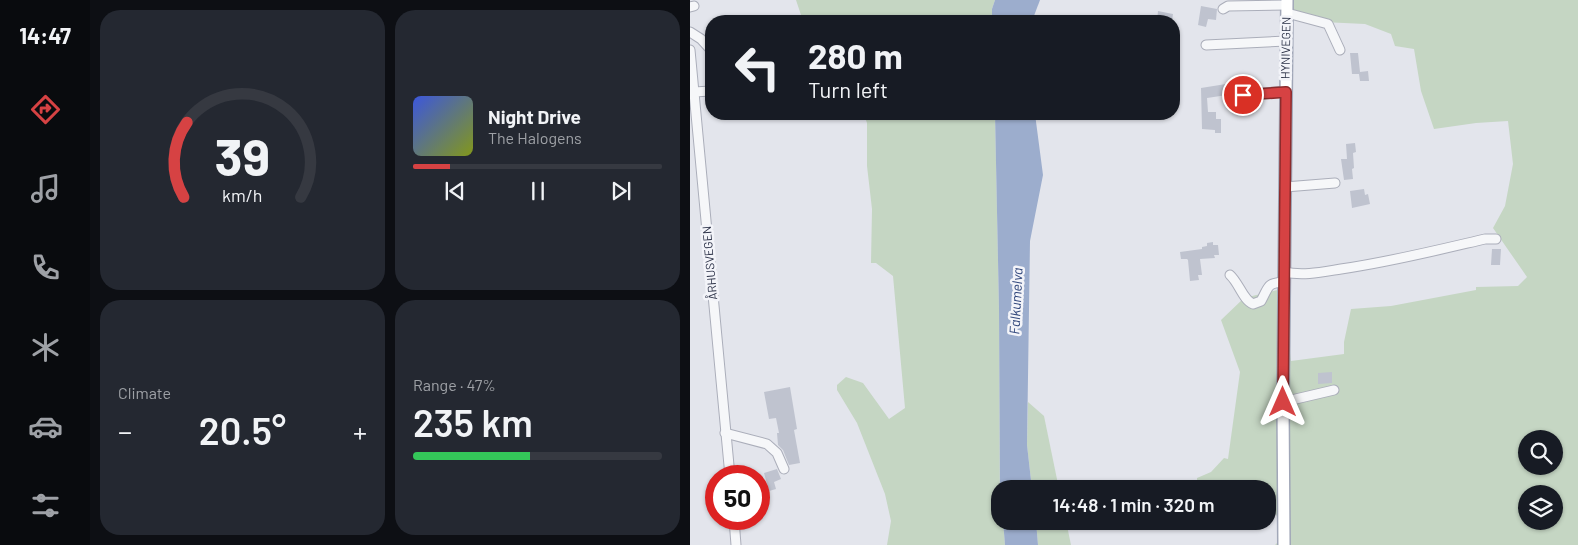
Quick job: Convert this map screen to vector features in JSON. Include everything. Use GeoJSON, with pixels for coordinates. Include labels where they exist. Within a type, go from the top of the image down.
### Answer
{"type":"FeatureCollection","features":[{"type":"Feature","properties":{"kind":"main road","name":"HYNIVEGEN"},"geometry":{"type":"LineString","coordinates":[[1284,545],[1283,402],[1287,6]]}},
{"type":"Feature","properties":{"kind":"street"},"geometry":{"type":"LineString","coordinates":[[1223,9],[1228,6],[1287,6],[1328,24],[1340,50]]}},
{"type":"Feature","properties":{"kind":"street"},"geometry":{"type":"LineString","coordinates":[[690,32],[705,44]]}},
{"type":"Feature","properties":{"kind":"street"},"geometry":{"type":"LineString","coordinates":[[1206,45],[1286,41]]}},
{"type":"Feature","properties":{"kind":"street","name":"ÅRHUSVEGEN"},"geometry":{"type":"LineString","coordinates":[[690,50],[729,465]]}},
{"type":"Feature","properties":{"kind":"street"},"geometry":{"type":"LineString","coordinates":[[694,92],[705,91]]}},
{"type":"Feature","properties":{"kind":"street"},"geometry":{"type":"LineString","coordinates":[[1243,95],[1286,92]]}},
{"type":"Feature","properties":{"kind":"street"},"geometry":{"type":"LineString","coordinates":[[1285,187],[1335,183]]}},
{"type":"Feature","properties":{"kind":"street"},"geometry":{"type":"LineString","coordinates":[[1230,274],[1240,287],[1246,300],[1253,304],[1261,301],[1267,286],[1284,277],[1296,274],[1321,273],[1396,260],[1485,239],[1496,239]]}},
{"type":"Feature","properties":{"kind":"street"},"geometry":{"type":"LineString","coordinates":[[1283,402],[1334,390]]}},
{"type":"Feature","properties":{"kind":"street"},"geometry":{"type":"LineString","coordinates":[[725,433],[767,444],[777,452],[784,469]]}},
{"type":"Feature","properties":{"kind":"street"},"geometry":{"type":"LineString","coordinates":[[735,530],[736,545]]}},
{"type":"Feature","properties":{"kind":"green space"},"geometry":{"type":"Polygon","coordinates":[[[796,0],[995,0],[992,15],[801,15],[796,0]]]}},
{"type":"Feature","properties":{"kind":"green space"},"geometry":{"type":"Polygon","coordinates":[[[1282,0],[1578,0],[1578,545],[1275,545],[1285,535],[1276,514],[1276,480],[1197,480],[1197,478],[1211,472],[1224,458],[1228,459],[1240,372],[1221,320],[1244,298],[1282,289],[1291,361],[1344,354],[1344,342],[1351,309],[1391,306],[1476,290],[1476,287],[1518,286],[1527,277],[1493,228],[1505,206],[1513,164],[1508,121],[1434,129],[1421,91],[1414,49],[1395,46],[1391,34],[1365,24],[1323,22],[1287,8],[1282,0]]]}},
{"type":"Feature","properties":{"kind":"green space"},"geometry":{"type":"Polygon","coordinates":[[[866,120],[995,120],[1000,480],[991,480],[991,530],[1004,530],[1005,545],[887,545],[891,521],[885,494],[857,423],[837,390],[837,385],[846,377],[863,383],[889,419],[905,408],[893,276],[876,263],[871,263],[872,209],[867,166],[866,120]]]}},
{"type":"Feature","properties":{"kind":"green space"},"geometry":{"type":"Polygon","coordinates":[[[1028,402],[1044,416],[1057,480],[1031,480],[1027,445],[1028,402]]]}},
{"type":"Feature","properties":{"kind":"green space"},"geometry":{"type":"Polygon","coordinates":[[[1037,530],[1068,530],[1071,545],[1038,545],[1037,530]]]}},
{"type":"Feature","properties":{"kind":"water"},"geometry":{"type":"Polygon","coordinates":[[[995,0],[1040,0],[1034,15],[992,15],[995,0]]]}},
{"type":"Feature","properties":{"kind":"water","name":"Falkumelva"},"geometry":{"type":"Polygon","coordinates":[[[995,120],[1036,120],[1043,175],[1030,241],[1027,445],[1031,480],[1000,480],[995,120]]]}},
{"type":"Feature","properties":{"kind":"water"},"geometry":{"type":"Polygon","coordinates":[[[1004,530],[1037,530],[1038,545],[1005,545],[1004,530]]]}},
{"type":"Feature","properties":{"kind":"building"},"geometry":{"type":"Polygon","coordinates":[[[1201,6],[1217,9],[1216,20],[1208,19],[1206,27],[1198,25],[1201,6]]]}},
{"type":"Feature","properties":{"kind":"building"},"geometry":{"type":"Polygon","coordinates":[[[1158,11],[1173,14],[1173,15],[1158,15],[1158,11]]]}},
{"type":"Feature","properties":{"kind":"building"},"geometry":{"type":"Polygon","coordinates":[[[1350,53],[1358,53],[1360,72],[1368,71],[1369,81],[1360,81],[1359,74],[1352,74],[1350,53]]]}},
{"type":"Feature","properties":{"kind":"building"},"geometry":{"type":"Polygon","coordinates":[[[1226,84],[1227,95],[1207,98],[1208,112],[1216,112],[1216,119],[1221,119],[1221,133],[1215,133],[1215,130],[1202,129],[1201,88],[1226,84]]]}},
{"type":"Feature","properties":{"kind":"building"},"geometry":{"type":"Polygon","coordinates":[[[1355,143],[1356,152],[1353,153],[1354,168],[1352,169],[1353,179],[1344,180],[1341,159],[1347,159],[1346,144],[1355,143]]]}},
{"type":"Feature","properties":{"kind":"building"},"geometry":{"type":"Polygon","coordinates":[[[1364,189],[1365,195],[1368,194],[1370,204],[1352,208],[1350,191],[1364,189]]]}},
{"type":"Feature","properties":{"kind":"building"},"geometry":{"type":"Polygon","coordinates":[[[1213,242],[1213,245],[1218,245],[1219,255],[1214,255],[1215,258],[1200,259],[1202,275],[1198,275],[1199,280],[1190,281],[1188,260],[1181,259],[1180,252],[1202,249],[1202,247],[1207,246],[1207,243],[1213,242]]]}},
{"type":"Feature","properties":{"kind":"building"},"geometry":{"type":"Polygon","coordinates":[[[1492,249],[1501,249],[1500,265],[1491,265],[1492,249]]]}},
{"type":"Feature","properties":{"kind":"building"},"geometry":{"type":"Polygon","coordinates":[[[1332,372],[1332,383],[1318,384],[1318,373],[1332,372]]]}},
{"type":"Feature","properties":{"kind":"building"},"geometry":{"type":"Polygon","coordinates":[[[790,387],[797,429],[794,430],[800,463],[789,465],[783,450],[778,445],[777,433],[779,433],[776,418],[769,419],[764,392],[790,387]]]}},
{"type":"Feature","properties":{"kind":"building"},"geometry":{"type":"Polygon","coordinates":[[[777,469],[781,479],[774,482],[776,489],[770,491],[770,471],[777,469]]]}},
{"type":"Feature","properties":{"kind":"route"},"geometry":{"type":"LineString","coordinates":[[1243,95],[1286,92],[1283,402]]}}]}
